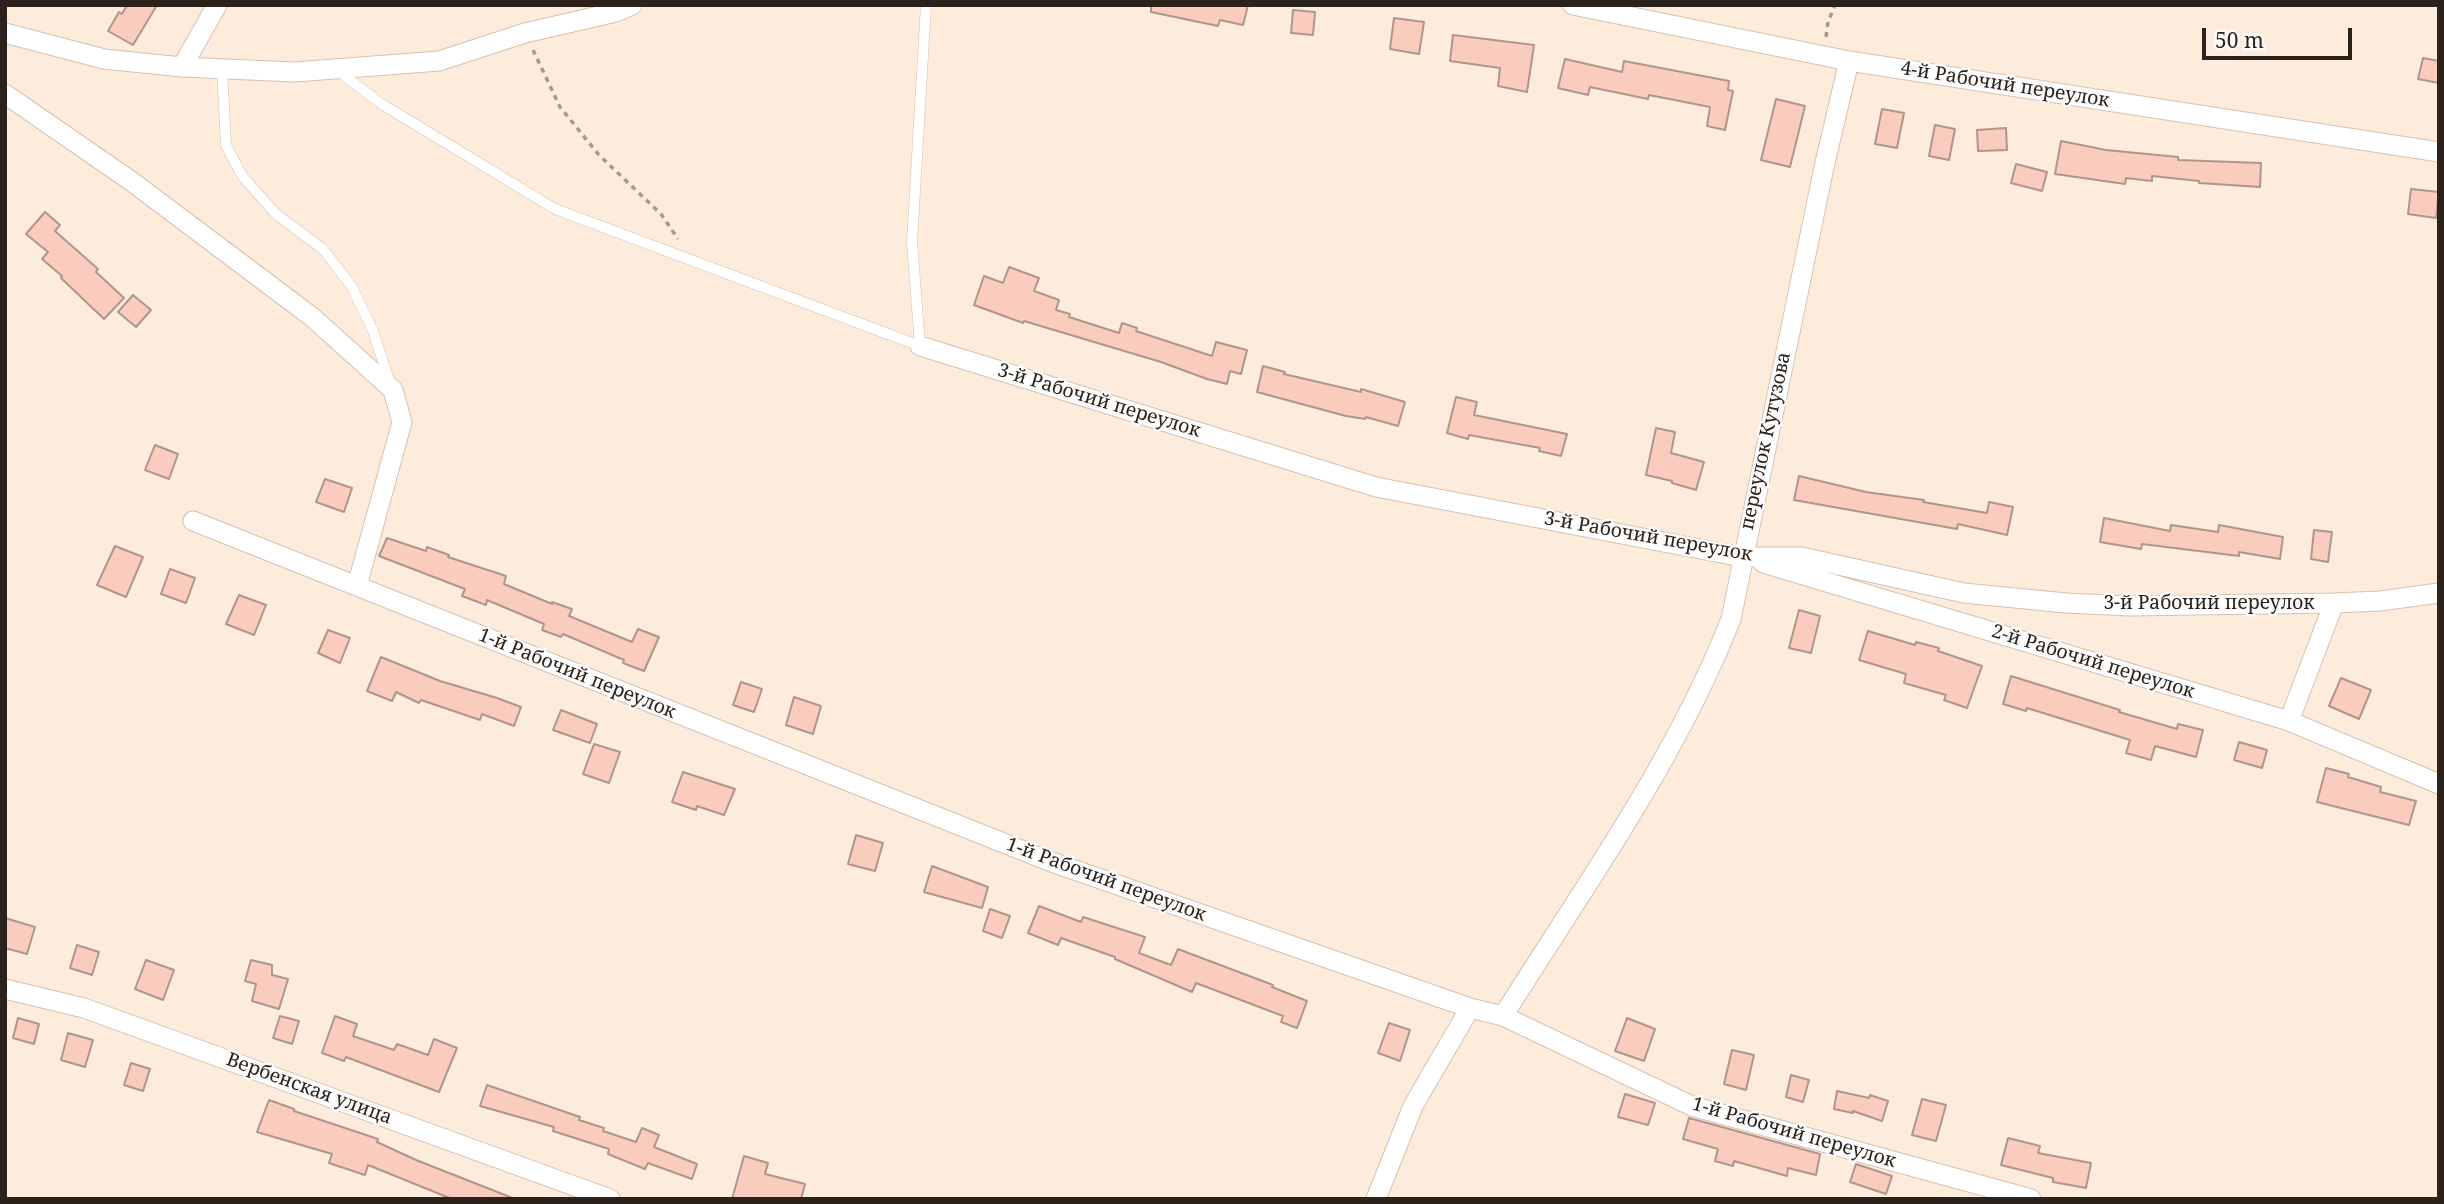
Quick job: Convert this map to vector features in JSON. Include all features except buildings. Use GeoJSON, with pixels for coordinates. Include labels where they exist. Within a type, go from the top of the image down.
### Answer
{"type":"FeatureCollection","features":[{"type":"Feature","properties":{"kind":"street"},"geometry":{"type":"LineString","coordinates":[[182,67],[216,5]]}},
{"type":"Feature","properties":{"kind":"street"},"geometry":{"type":"LineString","coordinates":[[5,33],[104,59],[182,67],[295,72],[439,61],[525,33],[616,12],[632,5]]}},
{"type":"Feature","properties":{"kind":"street","name":"4-й Рабочий переулок"},"geometry":{"type":"LineString","coordinates":[[1573,5],[1849,61],[2439,152]]}},
{"type":"Feature","properties":{"kind":"street","name":"переулок Кутузова"},"geometry":{"type":"LineString","coordinates":[[1503,1016],[1661,765],[1718,653],[1731,619],[1824,167],[1849,61]]}},
{"type":"Feature","properties":{"kind":"street"},"geometry":{"type":"LineString","coordinates":[[5,94],[131,181],[301,309],[393,390],[402,422],[357,586]]}},
{"type":"Feature","properties":{"kind":"street","name":"3-й Рабочий переулок"},"geometry":{"type":"LineString","coordinates":[[920,346],[1376,487],[1742,557],[1802,557],[1964,593],[2066,603],[2130,606],[2334,603],[2380,601],[2439,593]]}},
{"type":"Feature","properties":{"kind":"street","name":"1-й Рабочий переулок"},"geometry":{"type":"LineString","coordinates":[[193,521],[1049,861],[1470,1008],[1503,1016],[1692,1106],[2031,1199]]}},
{"type":"Feature","properties":{"kind":"street","name":"2-й Рабочий переулок"},"geometry":{"type":"LineString","coordinates":[[1742,557],[2289,721],[2439,784]]}},
{"type":"Feature","properties":{"kind":"street"},"geometry":{"type":"LineString","coordinates":[[2289,721],[2334,603]]}},
{"type":"Feature","properties":{"kind":"street","name":"Вербенская улица"},"geometry":{"type":"LineString","coordinates":[[5,989],[84,1008],[610,1199]]}},
{"type":"Feature","properties":{"kind":"street"},"geometry":{"type":"LineString","coordinates":[[1376,1199],[1413,1106],[1470,1008]]}},
{"type":"Feature","properties":{"kind":"lane"},"geometry":{"type":"LineString","coordinates":[[336,69],[380,103],[555,209],[920,346],[912,242],[926,5]]}},
{"type":"Feature","properties":{"kind":"lane"},"geometry":{"type":"LineString","coordinates":[[222,69],[226,145],[242,176],[278,215],[323,249],[352,287],[373,331],[393,390]]}},
{"type":"Feature","properties":{"kind":"path"},"geometry":{"type":"LineString","coordinates":[[1824,56],[1828,22],[1835,5]]}},
{"type":"Feature","properties":{"kind":"path"},"geometry":{"type":"LineString","coordinates":[[525,33],[560,107],[599,155],[662,214],[693,261]]}}]}
